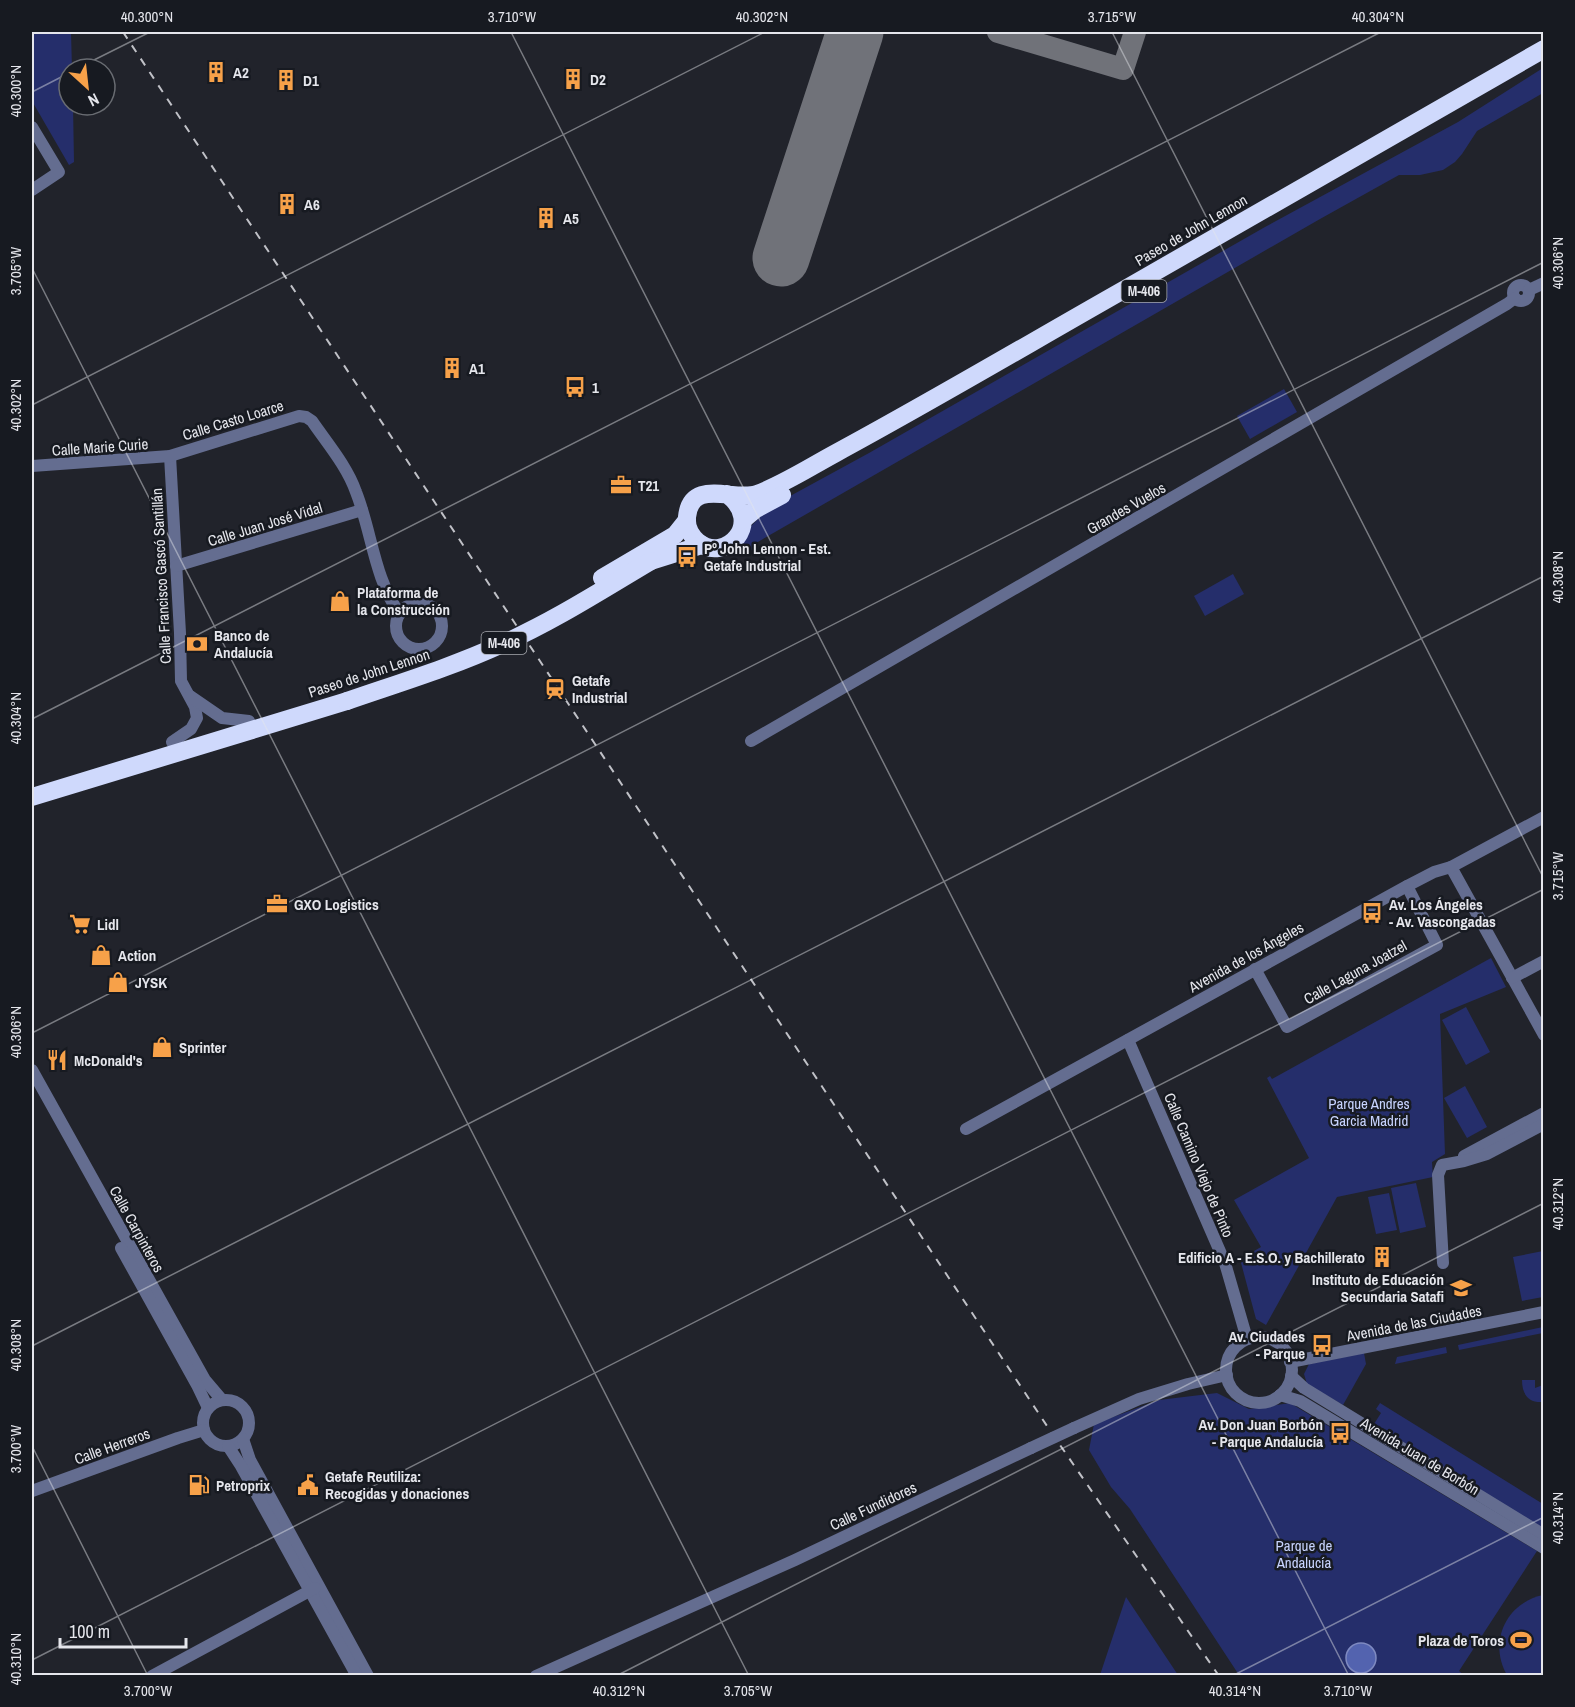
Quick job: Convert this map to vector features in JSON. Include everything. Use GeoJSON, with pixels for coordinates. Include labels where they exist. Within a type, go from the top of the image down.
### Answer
{"type":"FeatureCollection","features":[{"type":"Feature","properties":{"kind":"highway","name":"Paseo de John Lennon"},"geometry":{"type":"LineString","coordinates":[[727,494],[751,496],[773,488],[897,420],[1544,49]]}},
{"type":"Feature","properties":{"kind":"highway","name":"Paseo de John Lennon"},"geometry":{"type":"LineString","coordinates":[[743,520],[763,505],[911,424],[1544,61]]}},
{"type":"Feature","properties":{"kind":"highway","name":"M-406"},"geometry":{"type":"LineString","coordinates":[[687,520],[692,505],[698,498],[715,492],[727,494]]}},
{"type":"Feature","properties":{"kind":"highway"},"geometry":{"type":"LineString","coordinates":[[727,494],[742,511],[743,520]]}},
{"type":"Feature","properties":{"kind":"highway","name":"Paseo de John Lennon"},"geometry":{"type":"LineString","coordinates":[[32,796],[472,657],[503,644],[536,628],[650,556],[675,536],[687,520]]}},
{"type":"Feature","properties":{"kind":"highway"},"geometry":{"type":"LineString","coordinates":[[687,520],[688,530],[702,545]]}},
{"type":"Feature","properties":{"kind":"highway","name":"M-406"},"geometry":{"type":"LineString","coordinates":[[702,545],[718,548],[728,545],[738,536],[743,520]]}},
{"type":"Feature","properties":{"kind":"highway","name":"Paseo de John Lennon"},"geometry":{"type":"LineString","coordinates":[[650,556],[702,545]]}},
{"type":"Feature","properties":{"kind":"highway","name":"Paseo de John Lennon"},"geometry":{"type":"LineString","coordinates":[[32,785],[172,742],[345,696]]}},
{"type":"Feature","properties":{"kind":"street"},"geometry":{"type":"LineString","coordinates":[[32,127],[59,172],[32,190]]}},
{"type":"Feature","properties":{"kind":"street","name":"Grandes Vuelos"},"geometry":{"type":"LineString","coordinates":[[751,741],[1515,298],[1520,301],[1526,300],[1529,290],[1544,283]]}},
{"type":"Feature","properties":{"kind":"street","name":"Calle Casto Loarce"},"geometry":{"type":"LineString","coordinates":[[170,456],[299,416],[306,417],[312,421],[350,479],[362,510]]}},
{"type":"Feature","properties":{"kind":"street","name":"Calle Marie Curie"},"geometry":{"type":"LineString","coordinates":[[32,466],[170,456]]}},
{"type":"Feature","properties":{"kind":"street","name":"Calle Francisco Gascó Santillán"},"geometry":{"type":"LineString","coordinates":[[170,456],[181,681],[195,707],[197,718],[191,729],[172,742]]}},
{"type":"Feature","properties":{"kind":"street"},"geometry":{"type":"LineString","coordinates":[[362,510],[388,597],[400,614]]}},
{"type":"Feature","properties":{"kind":"street","name":"Calle Juan José Vidal"},"geometry":{"type":"LineString","coordinates":[[176,566],[362,510]]}},
{"type":"Feature","properties":{"kind":"street"},"geometry":{"type":"LineString","coordinates":[[187,694],[222,718],[249,721]]}},
{"type":"Feature","properties":{"kind":"street","name":"Avenida de los Ángeles"},"geometry":{"type":"LineString","coordinates":[[966,1129],[1407,886],[1434,872],[1451,867],[1544,817]]}},
{"type":"Feature","properties":{"kind":"street"},"geometry":{"type":"LineString","coordinates":[[1451,867],[1544,1035]]}},
{"type":"Feature","properties":{"kind":"street","name":"Calle Laguna Joatzel"},"geometry":{"type":"LineString","coordinates":[[1255,969],[1287,1027],[1437,945],[1407,886]]}},
{"type":"Feature","properties":{"kind":"street"},"geometry":{"type":"LineString","coordinates":[[1512,978],[1544,961]]}},
{"type":"Feature","properties":{"kind":"street","name":"Calle Camino Viejo de Pinto"},"geometry":{"type":"LineString","coordinates":[[1128,1040],[1225,1263],[1247,1340]]}},
{"type":"Feature","properties":{"kind":"street","name":"Calle Carpinteros"},"geometry":{"type":"LineString","coordinates":[[32,1070],[205,1380],[222,1400]]}},
{"type":"Feature","properties":{"kind":"street","name":"Calle Carpinteros"},"geometry":{"type":"LineString","coordinates":[[32,1087],[208,1408]]}},
{"type":"Feature","properties":{"kind":"street"},"geometry":{"type":"LineString","coordinates":[[1456,1162],[1544,1113]]}},
{"type":"Feature","properties":{"kind":"street"},"geometry":{"type":"LineString","coordinates":[[1443,1263],[1438,1175],[1442,1165],[1487,1154],[1544,1124]]}},
{"type":"Feature","properties":{"kind":"street","name":"Avenida de las Ciudades"},"geometry":{"type":"LineString","coordinates":[[1290,1362],[1544,1312]]}},
{"type":"Feature","properties":{"kind":"street"},"geometry":{"type":"LineString","coordinates":[[1256,1337],[1276,1342],[1284,1349],[1290,1362],[1290,1383],[1280,1395],[1270,1400],[1250,1401],[1240,1397],[1233,1390],[1227,1375],[1227,1360],[1232,1352],[1247,1340],[1256,1337]]}},
{"type":"Feature","properties":{"kind":"street","name":"Calle Fundidores"},"geometry":{"type":"LineString","coordinates":[[536,1676],[795,1560],[1074,1428],[1139,1400],[1188,1384],[1227,1375]]}},
{"type":"Feature","properties":{"kind":"street","name":"Avenida Juan de Borbón"},"geometry":{"type":"LineString","coordinates":[[1291,1376],[1304,1388],[1544,1534]]}},
{"type":"Feature","properties":{"kind":"street","name":"Avenida Juan de Borbón"},"geometry":{"type":"LineString","coordinates":[[1280,1395],[1300,1401],[1544,1548]]}},
{"type":"Feature","properties":{"kind":"street"},"geometry":{"type":"LineString","coordinates":[[222,1400],[232,1400],[245,1409],[249,1416],[249,1429],[243,1439],[228,1446],[216,1444],[204,1430],[204,1415],[208,1408],[222,1400]]}},
{"type":"Feature","properties":{"kind":"street","name":"Calle Herreros"},"geometry":{"type":"LineString","coordinates":[[32,1491],[204,1430]]}},
{"type":"Feature","properties":{"kind":"street"},"geometry":{"type":"LineString","coordinates":[[243,1439],[250,1460],[357,1676]]}},
{"type":"Feature","properties":{"kind":"street"},"geometry":{"type":"LineString","coordinates":[[228,1446],[368,1676]]}},
{"type":"Feature","properties":{"kind":"street"},"geometry":{"type":"LineString","coordinates":[[152,1676],[314,1589]]}},
{"type":"Feature","properties":{"kind":"green space"},"geometry":{"type":"Polygon","coordinates":[[[32,32],[71,32],[72,57],[57,57],[57,117],[73,117],[74,162],[69,165],[32,101],[32,32]]]}},
{"type":"Feature","properties":{"kind":"green space"},"geometry":{"type":"Polygon","coordinates":[[[1543,68],[1543,93],[1477,131],[1462,154],[1443,170],[1420,175],[1399,175],[756,543],[749,554],[740,546],[751,526],[770,507],[1265,227],[1458,122],[1543,68]]]}},
{"type":"Feature","properties":{"kind":"green space"},"geometry":{"type":"Polygon","coordinates":[[[1284,389],[1297,412],[1250,439],[1237,416],[1284,389]]]}},
{"type":"Feature","properties":{"kind":"green space"},"geometry":{"type":"Polygon","coordinates":[[[1233,574],[1244,594],[1205,616],[1194,596],[1233,574]]]}},
{"type":"Feature","properties":{"kind":"green space","name":"Parque Andres Garcia Madrid"},"geometry":{"type":"Polygon","coordinates":[[[1491,958],[1506,987],[1440,1014],[1445,1154],[1432,1162],[1433,1177],[1337,1197],[1266,1325],[1256,1319],[1240,1259],[1261,1247],[1234,1200],[1309,1158],[1267,1078],[1270,1076],[1272,1079],[1491,958]]]}},
{"type":"Feature","properties":{"kind":"green space"},"geometry":{"type":"Polygon","coordinates":[[[1466,1007],[1490,1052],[1466,1065],[1442,1020],[1466,1007]]]}},
{"type":"Feature","properties":{"kind":"green space"},"geometry":{"type":"Polygon","coordinates":[[[1465,1086],[1487,1127],[1467,1138],[1444,1098],[1465,1086]]]}},
{"type":"Feature","properties":{"kind":"green space"},"geometry":{"type":"Polygon","coordinates":[[[1416,1183],[1426,1227],[1400,1233],[1391,1188],[1416,1183]]]}},
{"type":"Feature","properties":{"kind":"green space"},"geometry":{"type":"Polygon","coordinates":[[[1389,1193],[1397,1230],[1376,1234],[1368,1197],[1389,1193]]]}},
{"type":"Feature","properties":{"kind":"green space"},"geometry":{"type":"Polygon","coordinates":[[[1543,1251],[1543,1297],[1522,1301],[1513,1257],[1543,1251]]]}},
{"type":"Feature","properties":{"kind":"green space"},"geometry":{"type":"Polygon","coordinates":[[[1543,1327],[1543,1333],[1459,1350],[1458,1345],[1543,1327]]]}},
{"type":"Feature","properties":{"kind":"green space"},"geometry":{"type":"Polygon","coordinates":[[[1446,1347],[1447,1353],[1395,1364],[1397,1357],[1446,1347]]]}},
{"type":"Feature","properties":{"kind":"green space"},"geometry":{"type":"Polygon","coordinates":[[[1364,1353],[1366,1364],[1343,1405],[1307,1384],[1304,1374],[1309,1364],[1364,1353]]]}},
{"type":"Feature","properties":{"kind":"green space"},"geometry":{"type":"Polygon","coordinates":[[[1522,1380],[1535,1380],[1535,1388],[1543,1385],[1543,1402],[1533,1401],[1527,1397],[1522,1380]]]}},
{"type":"Feature","properties":{"kind":"green space","name":"Parque de Andalucía"},"geometry":{"type":"Polygon","coordinates":[[[1217,1393],[1249,1409],[1290,1403],[1537,1551],[1459,1671],[1464,1675],[1239,1675],[1130,1509],[1111,1487],[1089,1450],[1094,1424],[1159,1400],[1217,1393]]]}},
{"type":"Feature","properties":{"kind":"green space"},"geometry":{"type":"Polygon","coordinates":[[[1380,1403],[1543,1504],[1543,1529],[1374,1424],[1381,1413],[1376,1409],[1380,1403]]]}},
{"type":"Feature","properties":{"kind":"green space","name":"Plaza de Toros"},"geometry":{"type":"Polygon","coordinates":[[[1543,1595],[1543,1675],[1507,1675],[1499,1650],[1504,1626],[1519,1606],[1543,1595]]]}},
{"type":"Feature","properties":{"kind":"green space"},"geometry":{"type":"Polygon","coordinates":[[[1126,1597],[1178,1675],[1100,1675],[1126,1597]]]}},
{"type":"Feature","properties":{"kind":"water"},"geometry":{"type":"Polygon","coordinates":[[[1361,1643],[1372,1647],[1376,1658],[1372,1669],[1361,1673],[1350,1669],[1346,1658],[1350,1647],[1361,1643]]]}},
{"type":"Feature","properties":{"kind":"taxiway"},"geometry":{"type":"LineString","coordinates":[[998,32],[1123,69],[1135,32]]}},
{"type":"Feature","properties":{"kind":"runway"},"geometry":{"type":"LineString","coordinates":[[781,258],[855,32]]}},
{"type":"Feature","properties":{"kind":"railway"},"geometry":{"type":"LineString","coordinates":[[123,32],[1049,1429],[1219,1676]]}},
{"type":"Feature","properties":{"kind":"place","name":"A2"},"geometry":{"type":"Point","coordinates":[216,72]}},
{"type":"Feature","properties":{"kind":"place","name":"D2"},"geometry":{"type":"Point","coordinates":[573,79]}},
{"type":"Feature","properties":{"kind":"place","name":"D1"},"geometry":{"type":"Point","coordinates":[286,80]}},
{"type":"Feature","properties":{"kind":"place","name":"A6"},"geometry":{"type":"Point","coordinates":[287,204]}},
{"type":"Feature","properties":{"kind":"place","name":"A5"},"geometry":{"type":"Point","coordinates":[546,218]}},
{"type":"Feature","properties":{"kind":"place","name":"A1"},"geometry":{"type":"Point","coordinates":[452,368]}},
{"type":"Feature","properties":{"kind":"place","name":"1"},"geometry":{"type":"Point","coordinates":[575,387]}},
{"type":"Feature","properties":{"kind":"place","name":"T21"},"geometry":{"type":"Point","coordinates":[621,485]}},
{"type":"Feature","properties":{"kind":"place","name":"Pº John Lennon - Est. Getafe Industrial"},"geometry":{"type":"Point","coordinates":[687,557]}},
{"type":"Feature","properties":{"kind":"place","name":"Plataforma de la Construcción"},"geometry":{"type":"Point","coordinates":[340,601]}},
{"type":"Feature","properties":{"kind":"place","name":"Banco de Andalucía"},"geometry":{"type":"Point","coordinates":[197,644]}},
{"type":"Feature","properties":{"kind":"place","name":"Getafe Industrial"},"geometry":{"type":"Point","coordinates":[555,689]}},
{"type":"Feature","properties":{"kind":"place","name":"GXO Logistics"},"geometry":{"type":"Point","coordinates":[277,904]}},
{"type":"Feature","properties":{"kind":"place","name":"Av. Los Ángeles - Av. Vascongadas"},"geometry":{"type":"Point","coordinates":[1372,913]}},
{"type":"Feature","properties":{"kind":"place","name":"Lidl"},"geometry":{"type":"Point","coordinates":[80,924]}},
{"type":"Feature","properties":{"kind":"place","name":"Action"},"geometry":{"type":"Point","coordinates":[101,955]}},
{"type":"Feature","properties":{"kind":"place","name":"JYSK"},"geometry":{"type":"Point","coordinates":[118,982]}},
{"type":"Feature","properties":{"kind":"place","name":"Sprinter"},"geometry":{"type":"Point","coordinates":[162,1047]}},
{"type":"Feature","properties":{"kind":"place","name":"McDonald's"},"geometry":{"type":"Point","coordinates":[57,1060]}},
{"type":"Feature","properties":{"kind":"place","name":"Edificio A - E.S.O. y Bachillerato"},"geometry":{"type":"Point","coordinates":[1382,1257]}},
{"type":"Feature","properties":{"kind":"place","name":"Instituto de Educación Secundaria Satafi"},"geometry":{"type":"Point","coordinates":[1461,1288]}},
{"type":"Feature","properties":{"kind":"place","name":"Av. Ciudades - Parque"},"geometry":{"type":"Point","coordinates":[1322,1345]}},
{"type":"Feature","properties":{"kind":"place","name":"Av. Don Juan Borbón - Parque Andalucía"},"geometry":{"type":"Point","coordinates":[1340,1433]}},
{"type":"Feature","properties":{"kind":"place","name":"Petroprix"},"geometry":{"type":"Point","coordinates":[199,1485]}},
{"type":"Feature","properties":{"kind":"place","name":"Getafe Reutiliza: Recogidas y donaciones"},"geometry":{"type":"Point","coordinates":[308,1485]}},
{"type":"Feature","properties":{"kind":"place","name":"Plaza de Toros"},"geometry":{"type":"Point","coordinates":[1521,1640]}}]}
